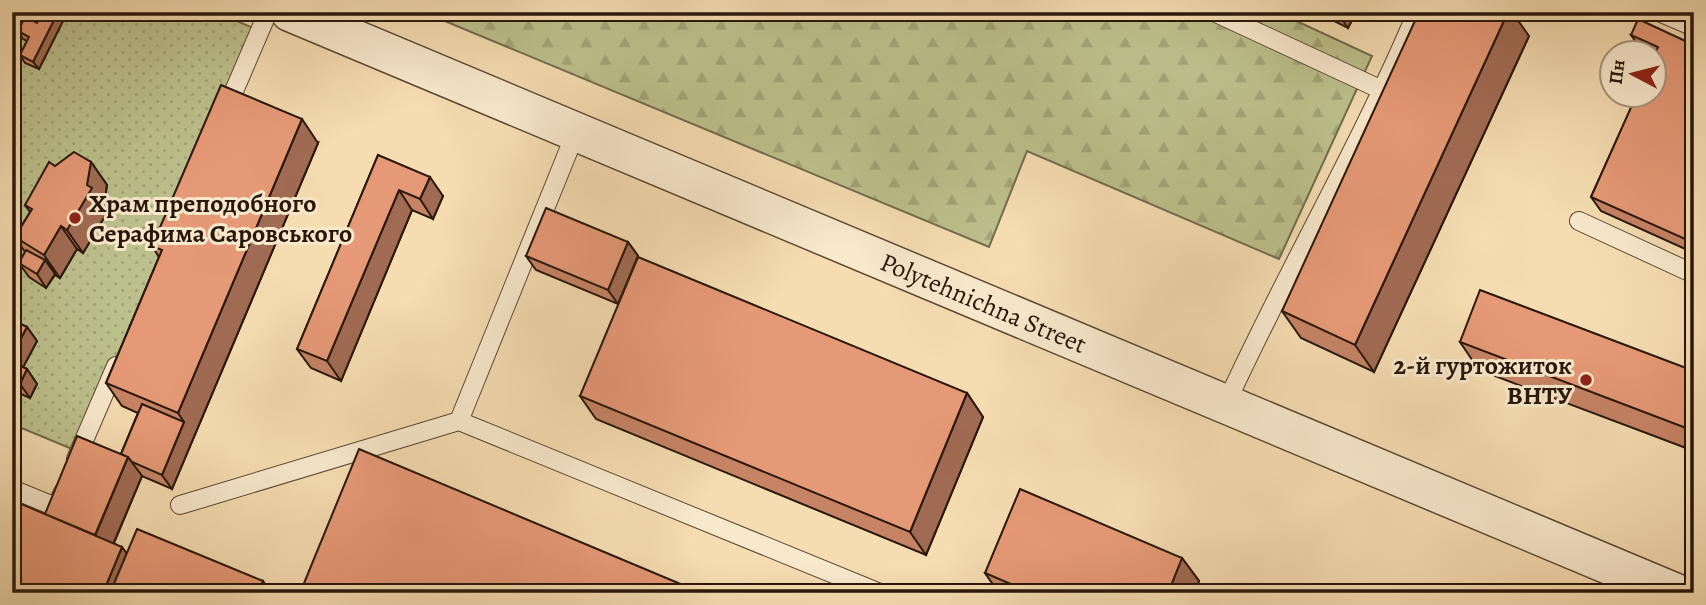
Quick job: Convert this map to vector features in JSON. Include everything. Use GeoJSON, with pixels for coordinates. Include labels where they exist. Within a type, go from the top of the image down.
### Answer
{"type":"FeatureCollection","features":[{"type":"Feature","properties":{"kind":"street","name":"Polytehnichna Street"},"geometry":{"type":"LineString","coordinates":[[290,12],[1676,593]]}},
{"type":"Feature","properties":{"kind":"lane"},"geometry":{"type":"LineString","coordinates":[[217,131],[268,12]]}},
{"type":"Feature","properties":{"kind":"lane"},"geometry":{"type":"LineString","coordinates":[[1214,12],[1384,91]]}},
{"type":"Feature","properties":{"kind":"lane"},"geometry":{"type":"LineString","coordinates":[[1226,404],[1263,325],[1384,91],[1416,12]]}},
{"type":"Feature","properties":{"kind":"lane"},"geometry":{"type":"LineString","coordinates":[[1659,12],[1694,27]]}},
{"type":"Feature","properties":{"kind":"lane"},"geometry":{"type":"LineString","coordinates":[[459,421],[576,132]]}},
{"type":"Feature","properties":{"kind":"lane"},"geometry":{"type":"LineString","coordinates":[[1579,221],[1694,274]]}},
{"type":"Feature","properties":{"kind":"lane"},"geometry":{"type":"LineString","coordinates":[[12,489],[56,507],[124,349]]}},
{"type":"Feature","properties":{"kind":"lane"},"geometry":{"type":"LineString","coordinates":[[180,505],[459,421],[880,593]]}},
{"type":"Feature","properties":{"kind":"green space"},"geometry":{"type":"Polygon","coordinates":[[[12,12],[216,12],[260,31],[79,452],[12,424],[12,12]]]}},
{"type":"Feature","properties":{"kind":"green space"},"geometry":{"type":"Polygon","coordinates":[[[423,12],[1277,12],[1372,56],[1279,259],[1027,151],[989,247],[423,12]]]}},
{"type":"Feature","properties":{"kind":"building"},"geometry":{"type":"Polygon","coordinates":[[[42,12],[58,12],[33,62],[20,55],[29,37],[18,31],[25,17],[37,23],[42,12]]]}},
{"type":"Feature","properties":{"kind":"building"},"geometry":{"type":"Polygon","coordinates":[[[1419,12],[1508,12],[1355,345],[1282,311],[1419,12]]]}},
{"type":"Feature","properties":{"kind":"building"},"geometry":{"type":"Polygon","coordinates":[[[1638,19],[1694,45],[1694,243],[1591,197],[1631,108],[1668,108],[1668,38],[1638,38],[1631,35],[1638,19]]]}},
{"type":"Feature","properties":{"kind":"building"},"geometry":{"type":"Polygon","coordinates":[[[221,85],[302,119],[178,413],[106,383],[162,250],[152,246],[221,85]]]}},
{"type":"Feature","properties":{"kind":"building"},"geometry":{"type":"Polygon","coordinates":[[[74,152],[91,162],[87,185],[92,188],[67,230],[61,226],[44,255],[15,237],[32,209],[25,205],[49,162],[55,166],[74,152]]]}},
{"type":"Feature","properties":{"kind":"building"},"geometry":{"type":"Polygon","coordinates":[[[378,155],[430,177],[420,199],[399,190],[327,361],[297,349],[378,155]]]}},
{"type":"Feature","properties":{"kind":"building"},"geometry":{"type":"Polygon","coordinates":[[[546,208],[628,242],[608,290],[526,256],[546,208]]]}},
{"type":"Feature","properties":{"kind":"building"},"geometry":{"type":"Polygon","coordinates":[[[26,250],[45,260],[37,274],[19,263],[26,250]]]}},
{"type":"Feature","properties":{"kind":"building"},"geometry":{"type":"Polygon","coordinates":[[[638,257],[967,393],[910,532],[580,396],[638,257]]]}},
{"type":"Feature","properties":{"kind":"building","name":"2-й гуртожиток ВНТУ"},"geometry":{"type":"Polygon","coordinates":[[[1480,290],[1694,371],[1694,431],[1460,342],[1480,290]]]}},
{"type":"Feature","properties":{"kind":"building"},"geometry":{"type":"Polygon","coordinates":[[[12,320],[27,327],[12,355],[12,320]]]}},
{"type":"Feature","properties":{"kind":"building"},"geometry":{"type":"Polygon","coordinates":[[[12,362],[27,369],[20,384],[12,380],[12,362]]]}},
{"type":"Feature","properties":{"kind":"building"},"geometry":{"type":"Polygon","coordinates":[[[142,404],[184,422],[162,475],[132,462],[121,454],[142,404]]]}},
{"type":"Feature","properties":{"kind":"building"},"geometry":{"type":"Polygon","coordinates":[[[77,436],[128,457],[95,535],[45,514],[77,436]]]}},
{"type":"Feature","properties":{"kind":"building"},"geometry":{"type":"Polygon","coordinates":[[[359,449],[702,593],[300,593],[359,449]]]}},
{"type":"Feature","properties":{"kind":"building"},"geometry":{"type":"Polygon","coordinates":[[[1020,489],[1182,558],[1168,593],[1032,593],[985,573],[1020,489]]]}},
{"type":"Feature","properties":{"kind":"building"},"geometry":{"type":"Polygon","coordinates":[[[12,500],[122,547],[103,593],[12,593],[12,500]]]}},
{"type":"Feature","properties":{"kind":"building"},"geometry":{"type":"Polygon","coordinates":[[[137,529],[263,581],[258,593],[110,593],[137,529]]]}},
{"type":"Feature","properties":{"kind":"place","name":"Храм преподобного Серафима Саровського"},"geometry":{"type":"Point","coordinates":[75,218]}},
{"type":"Feature","properties":{"kind":"place","name":"2-й гуртожиток ВНТУ"},"geometry":{"type":"Point","coordinates":[1586,380]}}]}
